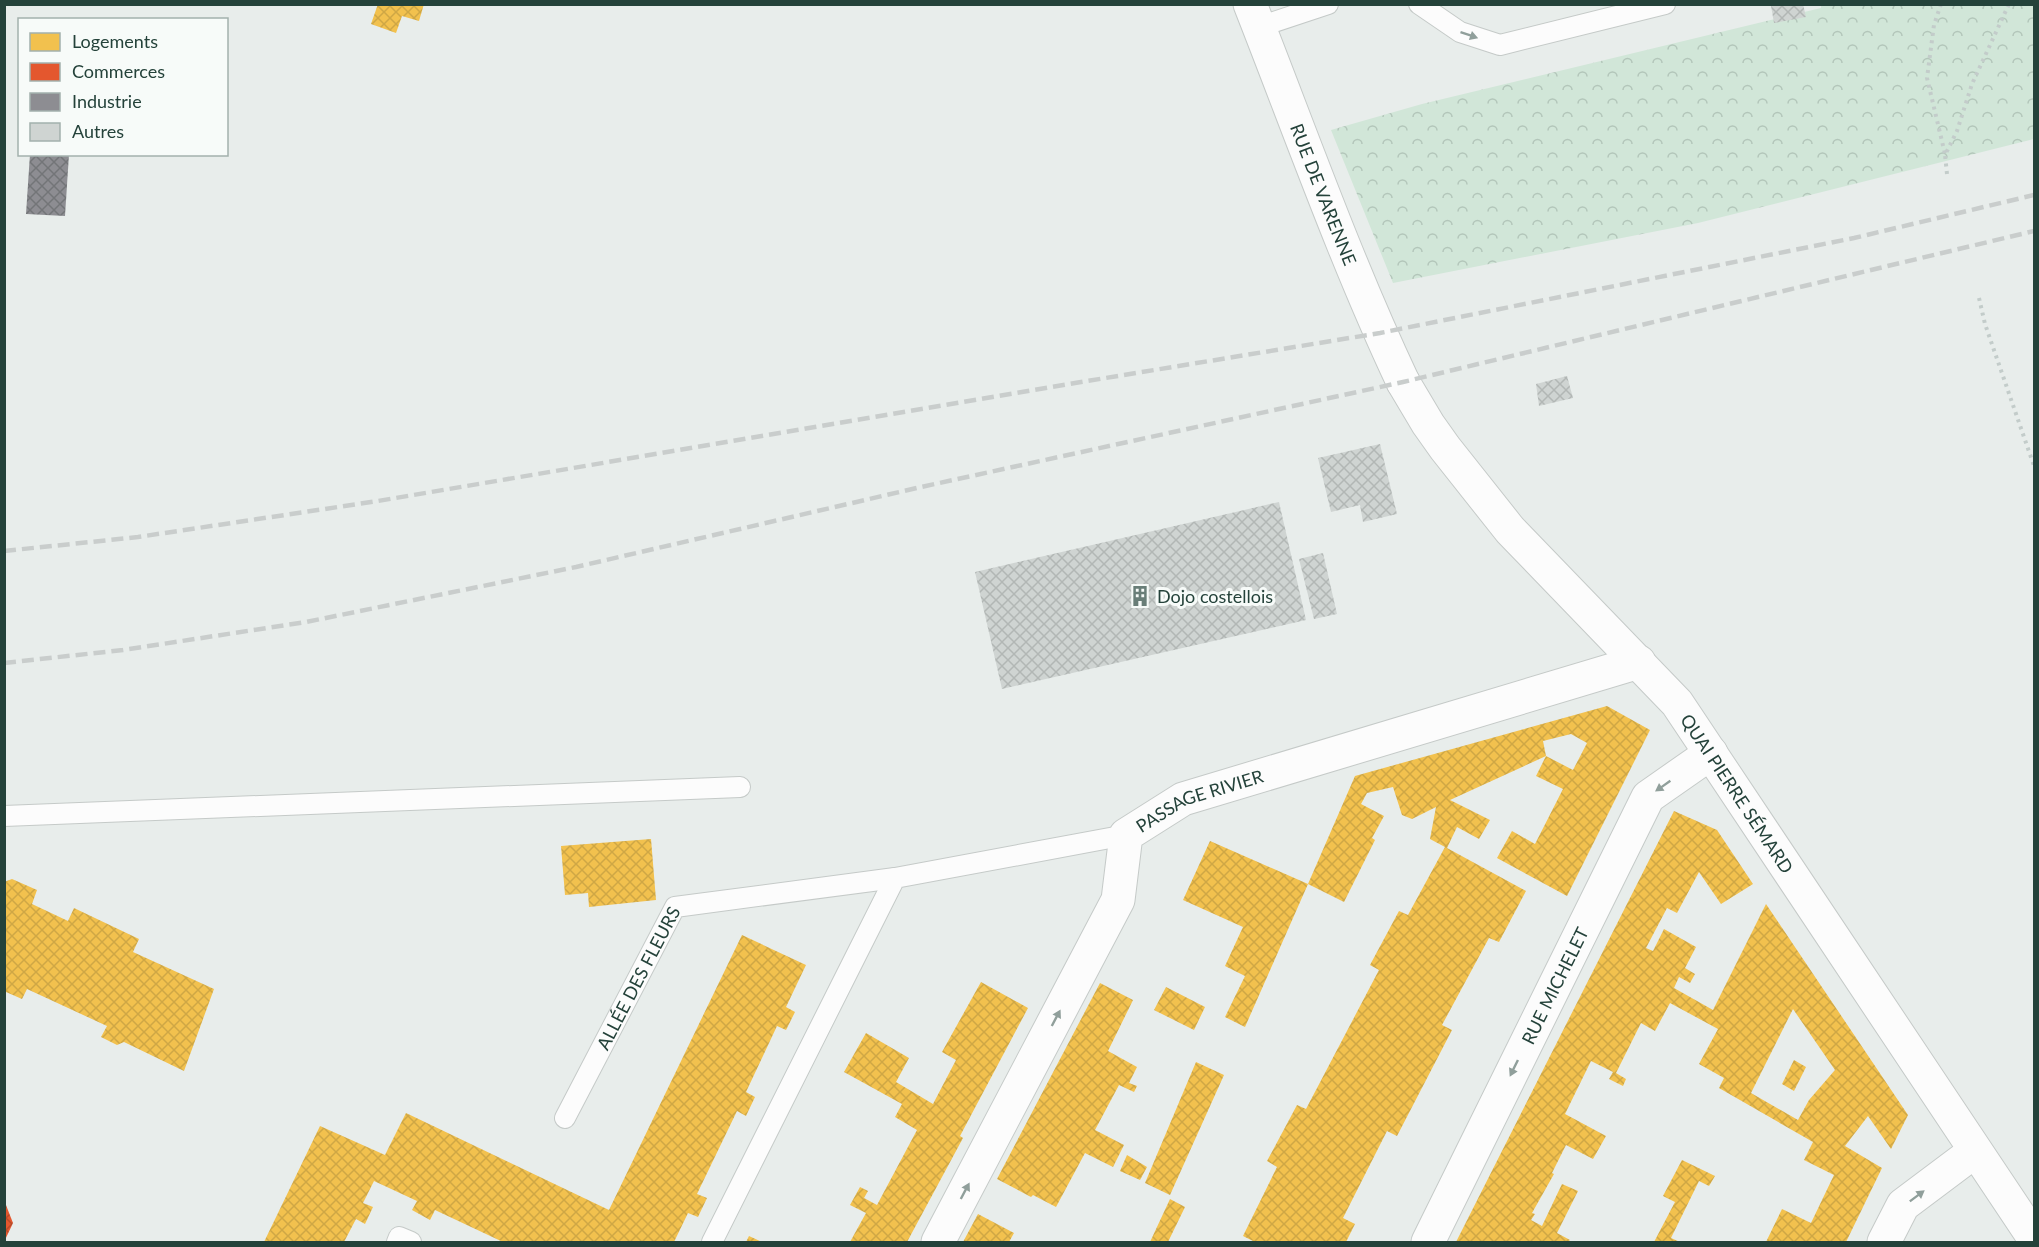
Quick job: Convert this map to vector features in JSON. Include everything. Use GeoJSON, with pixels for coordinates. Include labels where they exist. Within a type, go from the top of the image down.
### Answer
{"type":"FeatureCollection","features":[{"type":"Feature","properties":{"kind":"street","name":"RUE DE VARENNE"},"geometry":{"type":"LineString","coordinates":[[1255,16],[1347,254],[1403,381]]}},
{"type":"Feature","properties":{"kind":"street","name":"QUAI PIERRE SÉMARD"},"geometry":{"type":"LineString","coordinates":[[1403,381],[1445,448],[1510,530],[1640,662],[1677,703],[2034,1238]]}},
{"type":"Feature","properties":{"kind":"street","name":"PASSAGE RIVIER"},"geometry":{"type":"LineString","coordinates":[[938,1242],[1118,900],[1126,835],[1183,799],[1640,662]]}},
{"type":"Feature","properties":{"kind":"street","name":"RUE MICHELET"},"geometry":{"type":"LineString","coordinates":[[1428,1242],[1648,796],[1711,753]]}},
{"type":"Feature","properties":{"kind":"street"},"geometry":{"type":"LineString","coordinates":[[1884,1242],[1904,1206],[1975,1151]]}},
{"type":"Feature","properties":{"kind":"lane"},"geometry":{"type":"LineString","coordinates":[[1255,16],[1328,4]]}},
{"type":"Feature","properties":{"kind":"lane"},"geometry":{"type":"LineString","coordinates":[[1419,4],[1460,32],[1500,45],[1665,4]]}},
{"type":"Feature","properties":{"kind":"lane"},"geometry":{"type":"LineString","coordinates":[[4,816],[740,787]]}},
{"type":"Feature","properties":{"kind":"lane","name":"ALLÉE DES FLEURS"},"geometry":{"type":"LineString","coordinates":[[565,1118],[675,907],[895,878],[1126,835]]}},
{"type":"Feature","properties":{"kind":"lane"},"geometry":{"type":"LineString","coordinates":[[712,1242],[895,878]]}},
{"type":"Feature","properties":{"kind":"lane"},"geometry":{"type":"LineString","coordinates":[[397,1242],[399,1237],[411,1242]]}},
{"type":"Feature","properties":{"kind":"path"},"geometry":{"type":"LineString","coordinates":[[1941,4],[1934,25],[1927,78],[1945,155],[1947,174]]}},
{"type":"Feature","properties":{"kind":"path"},"geometry":{"type":"LineString","coordinates":[[1945,155],[1957,131],[1972,84],[2009,4]]}},
{"type":"Feature","properties":{"kind":"path"},"geometry":{"type":"LineString","coordinates":[[1979,298],[1985,324],[2034,466]]}},
{"type":"Feature","properties":{"kind":"green space"},"geometry":{"type":"Polygon","coordinates":[[[1821,5],[2034,5],[2034,139],[1698,223],[1393,283],[1331,130],[1422,104],[1821,8],[1821,5]]]}},
{"type":"Feature","properties":{"kind":"building: Logements"},"geometry":{"type":"Polygon","coordinates":[[[378,4],[424,4],[419,21],[402,16],[396,33],[371,24],[378,4]]]}},
{"type":"Feature","properties":{"kind":"building: Logements"},"geometry":{"type":"Polygon","coordinates":[[[1607,706],[1650,730],[1567,896],[1497,858],[1512,831],[1535,844],[1563,789],[1536,776],[1546,756],[1450,800],[1490,820],[1479,839],[1457,827],[1447,848],[1526,891],[1499,942],[1489,938],[1442,1025],[1452,1030],[1397,1136],[1387,1131],[1343,1218],[1355,1224],[1346,1242],[1255,1242],[1243,1236],[1277,1167],[1267,1161],[1297,1105],[1306,1109],[1379,970],[1370,965],[1399,911],[1408,915],[1445,847],[1430,839],[1436,807],[1412,819],[1402,815],[1393,787],[1367,793],[1361,804],[1384,816],[1372,838],[1375,840],[1344,902],[1308,884],[1355,776],[1607,706]],[[1571,734],[1543,741],[1546,756],[1573,770],[1587,743],[1571,734]]]}},
{"type":"Feature","properties":{"kind":"building: Logements"},"geometry":{"type":"Polygon","coordinates":[[[1674,811],[1717,830],[1753,884],[1721,904],[1699,872],[1677,913],[1667,908],[1646,948],[1653,951],[1664,929],[1696,947],[1685,968],[1695,974],[1690,983],[1679,977],[1674,988],[1713,1010],[1766,904],[1908,1115],[1891,1149],[1868,1116],[1845,1146],[1882,1168],[1846,1242],[1766,1242],[1782,1209],[1811,1223],[1834,1175],[1804,1160],[1813,1142],[1719,1088],[1724,1078],[1699,1064],[1718,1029],[1670,1003],[1655,1031],[1641,1023],[1616,1073],[1626,1079],[1623,1086],[1609,1079],[1613,1072],[1591,1061],[1565,1114],[1606,1136],[1593,1159],[1566,1145],[1552,1173],[1554,1174],[1532,1213],[1535,1214],[1531,1220],[1542,1226],[1562,1184],[1578,1191],[1557,1233],[1570,1240],[1568,1242],[1456,1242],[1674,811]],[[1793,1009],[1751,1093],[1798,1120],[1809,1100],[1835,1070],[1793,1009]]]}},
{"type":"Feature","properties":{"kind":"building: Logements"},"geometry":{"type":"Polygon","coordinates":[[[651,839],[656,900],[589,907],[588,893],[565,895],[561,846],[651,839]]]}},
{"type":"Feature","properties":{"kind":"building: Logements"},"geometry":{"type":"Polygon","coordinates":[[[1210,841],[1308,884],[1245,1027],[1225,1017],[1245,976],[1225,966],[1243,927],[1183,900],[1210,841]]]}},
{"type":"Feature","properties":{"kind":"building: Logements"},"geometry":{"type":"Polygon","coordinates":[[[12,879],[37,890],[32,904],[68,921],[74,908],[139,939],[133,952],[214,989],[184,1071],[124,1042],[117,1045],[101,1037],[107,1026],[27,989],[22,999],[6,992],[4,986],[4,882],[12,879]]]}},
{"type":"Feature","properties":{"kind":"building: Logements"},"geometry":{"type":"Polygon","coordinates":[[[742,935],[806,965],[786,1007],[795,1012],[786,1030],[777,1026],[746,1092],[755,1097],[746,1116],[737,1111],[697,1194],[707,1198],[698,1217],[688,1213],[674,1242],[503,1242],[435,1210],[430,1220],[412,1210],[417,1201],[374,1181],[363,1203],[373,1207],[365,1224],[356,1219],[344,1242],[264,1242],[320,1126],[385,1155],[406,1113],[609,1210],[742,935]]]}},
{"type":"Feature","properties":{"kind":"building: Logements"},"geometry":{"type":"Polygon","coordinates":[[[981,982],[1028,1008],[960,1136],[963,1138],[907,1242],[850,1242],[866,1213],[850,1205],[860,1187],[868,1191],[864,1198],[877,1205],[917,1130],[895,1117],[902,1104],[844,1072],[866,1033],[909,1058],[896,1082],[933,1104],[956,1060],[942,1052],[981,982]]]}},
{"type":"Feature","properties":{"kind":"building: Logements"},"geometry":{"type":"Polygon","coordinates":[[[1100,983],[1133,1000],[1108,1051],[1137,1067],[1129,1083],[1137,1086],[1134,1092],[1119,1085],[1095,1130],[1124,1145],[1113,1167],[1085,1153],[1056,1207],[997,1179],[1100,983]]]}},
{"type":"Feature","properties":{"kind":"building: Logements"},"geometry":{"type":"Polygon","coordinates":[[[1166,987],[1205,1007],[1194,1030],[1154,1010],[1166,987]]]}},
{"type":"Feature","properties":{"kind":"building: Logements"},"geometry":{"type":"Polygon","coordinates":[[[1794,1060],[1806,1067],[1794,1091],[1782,1084],[1794,1060]]]}},
{"type":"Feature","properties":{"kind":"building: Logements"},"geometry":{"type":"Polygon","coordinates":[[[1196,1062],[1224,1075],[1170,1195],[1145,1183],[1196,1062]]]}},
{"type":"Feature","properties":{"kind":"building: Logements"},"geometry":{"type":"Polygon","coordinates":[[[1127,1155],[1147,1167],[1140,1180],[1120,1171],[1127,1155]]]}},
{"type":"Feature","properties":{"kind":"building: Logements"},"geometry":{"type":"Polygon","coordinates":[[[1682,1160],[1715,1176],[1709,1186],[1699,1181],[1671,1238],[1680,1242],[1654,1242],[1675,1202],[1663,1196],[1682,1160]]]}},
{"type":"Feature","properties":{"kind":"building: Logements"},"geometry":{"type":"Polygon","coordinates":[[[1170,1199],[1185,1207],[1168,1242],[1150,1242],[1170,1199]]]}},
{"type":"Feature","properties":{"kind":"building: Logements"},"geometry":{"type":"Polygon","coordinates":[[[978,1214],[1014,1233],[1009,1242],[963,1242],[978,1214]]]}},
{"type":"Feature","properties":{"kind":"building: Logements"},"geometry":{"type":"Polygon","coordinates":[[[749,1236],[762,1242],[746,1242],[749,1236]]]}},
{"type":"Feature","properties":{"kind":"building: Commerces"},"geometry":{"type":"Polygon","coordinates":[[[4,1200],[13,1223],[4,1242],[4,1200]]]}},
{"type":"Feature","properties":{"kind":"building: Industrie"},"geometry":{"type":"Polygon","coordinates":[[[30,156],[69,156],[65,216],[26,214],[30,156]]]}},
{"type":"Feature","properties":{"kind":"building: Autres"},"geometry":{"type":"Polygon","coordinates":[[[1803,4],[1806,17],[1774,23],[1771,6],[1803,4]]]}},
{"type":"Feature","properties":{"kind":"building: Autres"},"geometry":{"type":"Polygon","coordinates":[[[1567,376],[1573,398],[1539,406],[1536,384],[1567,376]]]}},
{"type":"Feature","properties":{"kind":"building: Autres"},"geometry":{"type":"Polygon","coordinates":[[[1380,444],[1397,514],[1363,522],[1360,505],[1331,512],[1318,458],[1380,444]]]}},
{"type":"Feature","properties":{"kind":"building: Autres","name":"Dojo costellois"},"geometry":{"type":"Polygon","coordinates":[[[1279,502],[1306,620],[1002,689],[975,572],[1279,502]]]}},
{"type":"Feature","properties":{"kind":"building: Autres"},"geometry":{"type":"Polygon","coordinates":[[[1323,553],[1337,614],[1314,619],[1299,559],[1323,553]]]}},
{"type":"Feature","properties":{"kind":"railway"},"geometry":{"type":"LineString","coordinates":[[4,551],[138,537],[378,501],[1380,333],[1854,238],[2034,195]]}},
{"type":"Feature","properties":{"kind":"railway"},"geometry":{"type":"LineString","coordinates":[[4,663],[123,650],[306,622],[576,567],[921,487],[1403,382],[2034,231]]}},
{"type":"Feature","properties":{"kind":"place","name":"Dojo costellois"},"geometry":{"type":"Point","coordinates":[1140,596]}}]}
